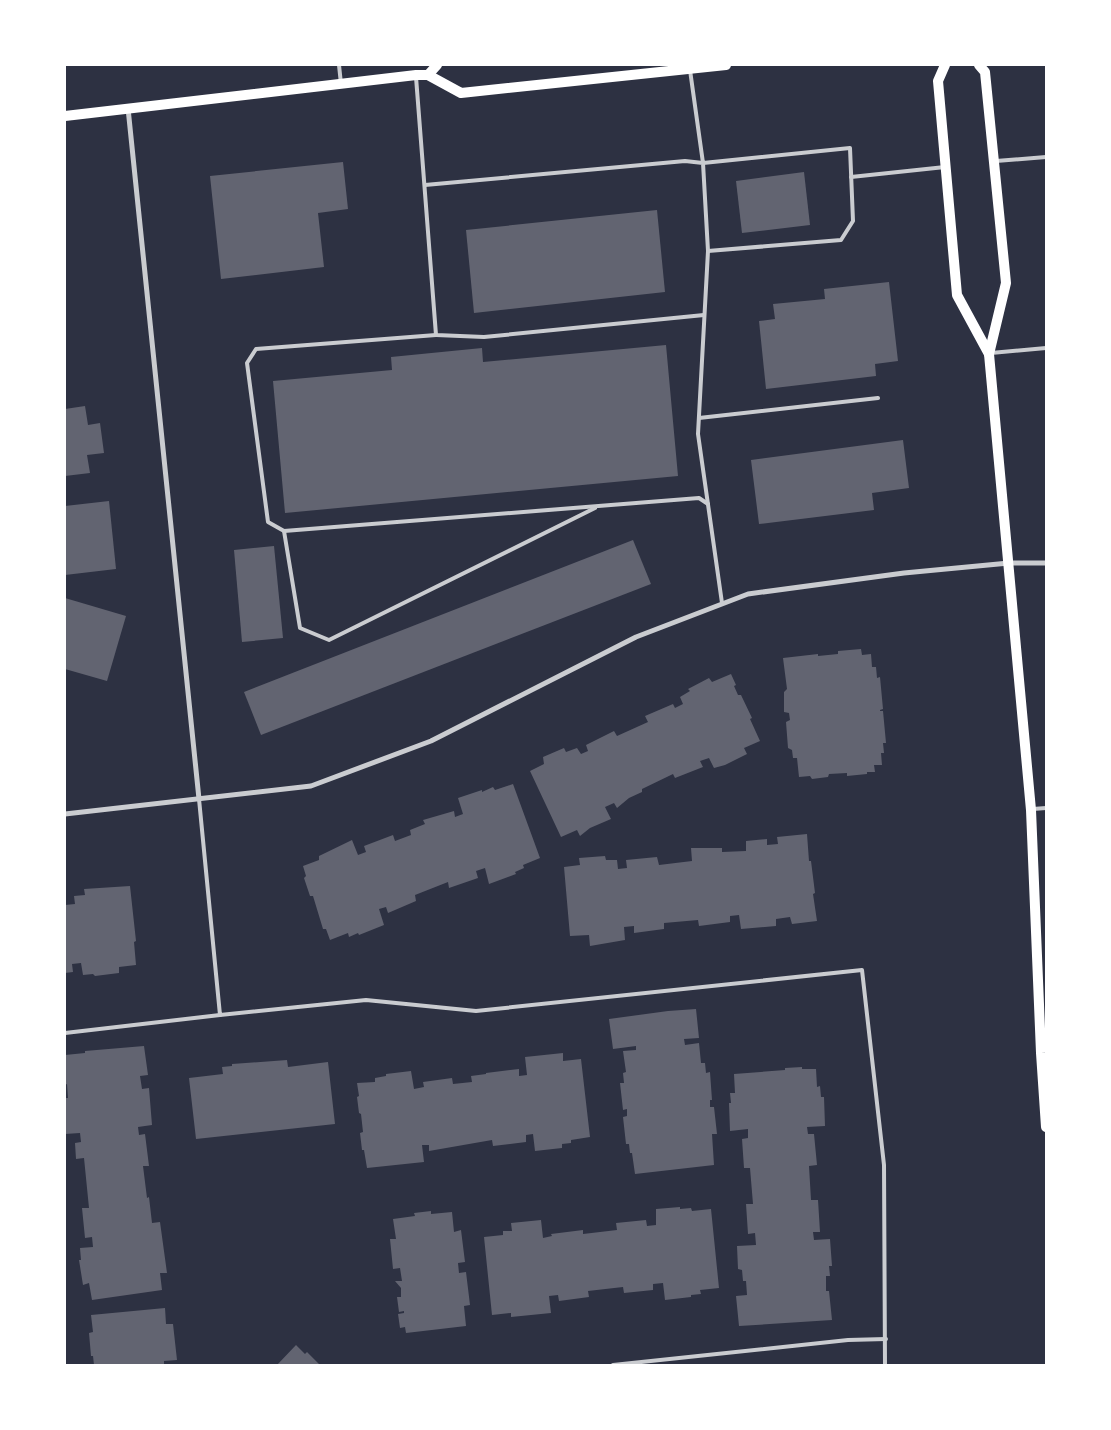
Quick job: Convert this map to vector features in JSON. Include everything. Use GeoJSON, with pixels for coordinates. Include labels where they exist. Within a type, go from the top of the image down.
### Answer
{"type":"FeatureCollection","features":[{"type":"Feature","properties":{"kind":"main road"},"geometry":{"type":"LineString","coordinates":[[65,116],[416,76],[437,65]]}},
{"type":"Feature","properties":{"kind":"main road"},"geometry":{"type":"LineString","coordinates":[[428,70],[461,93],[726,65]]}},
{"type":"Feature","properties":{"kind":"main road"},"geometry":{"type":"LineString","coordinates":[[945,65],[938,81],[957,295],[989,354]]}},
{"type":"Feature","properties":{"kind":"main road"},"geometry":{"type":"LineString","coordinates":[[979,65],[985,72],[1006,283],[989,354],[1031,810],[1046,1127]]}},
{"type":"Feature","properties":{"kind":"street"},"geometry":{"type":"LineString","coordinates":[[128,108],[199,799]]}},
{"type":"Feature","properties":{"kind":"street"},"geometry":{"type":"LineString","coordinates":[[65,814],[311,786],[431,741],[636,637],[722,602],[748,594],[904,573],[1009,563],[1046,563]]}},
{"type":"Feature","properties":{"kind":"lane"},"geometry":{"type":"LineString","coordinates":[[339,65],[341,84]]}},
{"type":"Feature","properties":{"kind":"lane"},"geometry":{"type":"LineString","coordinates":[[690,69],[703,163],[708,250],[698,434],[722,602]]}},
{"type":"Feature","properties":{"kind":"lane"},"geometry":{"type":"LineString","coordinates":[[416,76],[436,335]]}},
{"type":"Feature","properties":{"kind":"lane"},"geometry":{"type":"LineString","coordinates":[[425,185],[685,161],[703,163],[850,148],[853,221],[841,240],[708,250]]}},
{"type":"Feature","properties":{"kind":"lane"},"geometry":{"type":"LineString","coordinates":[[994,161],[1046,157]]}},
{"type":"Feature","properties":{"kind":"lane"},"geometry":{"type":"LineString","coordinates":[[851,178],[945,167]]}},
{"type":"Feature","properties":{"kind":"lane"},"geometry":{"type":"LineString","coordinates":[[704,316],[484,337],[436,335],[256,349],[247,363],[268,522],[284,531],[699,498],[708,504]]}},
{"type":"Feature","properties":{"kind":"lane"},"geometry":{"type":"LineString","coordinates":[[989,354],[1046,348]]}},
{"type":"Feature","properties":{"kind":"lane"},"geometry":{"type":"LineString","coordinates":[[699,418],[878,398]]}},
{"type":"Feature","properties":{"kind":"lane"},"geometry":{"type":"LineString","coordinates":[[284,531],[300,628],[329,640],[599,506]]}},
{"type":"Feature","properties":{"kind":"lane"},"geometry":{"type":"LineString","coordinates":[[199,799],[220,1015]]}},
{"type":"Feature","properties":{"kind":"lane"},"geometry":{"type":"LineString","coordinates":[[1031,810],[1046,808]]}},
{"type":"Feature","properties":{"kind":"lane"},"geometry":{"type":"LineString","coordinates":[[65,1032],[366,1000],[476,1011],[862,970],[884,1165],[885,1365]]}},
{"type":"Feature","properties":{"kind":"lane"},"geometry":{"type":"LineString","coordinates":[[613,1365],[848,1340],[886,1339]]}},
{"type":"Feature","properties":{"kind":"building"},"geometry":{"type":"Polygon","coordinates":[[[343,162],[348,209],[318,213],[324,267],[221,279],[210,176],[343,162]]]}},
{"type":"Feature","properties":{"kind":"building"},"geometry":{"type":"Polygon","coordinates":[[[804,172],[810,225],[742,233],[736,181],[804,172]]]}},
{"type":"Feature","properties":{"kind":"building"},"geometry":{"type":"Polygon","coordinates":[[[657,210],[665,292],[474,313],[466,230],[657,210]]]}},
{"type":"Feature","properties":{"kind":"building"},"geometry":{"type":"Polygon","coordinates":[[[889,282],[898,361],[875,364],[876,376],[766,389],[759,321],[775,319],[773,304],[825,299],[824,289],[889,282]]]}},
{"type":"Feature","properties":{"kind":"building"},"geometry":{"type":"Polygon","coordinates":[[[666,345],[678,476],[285,513],[273,381],[392,370],[391,357],[482,348],[483,362],[666,345]]]}},
{"type":"Feature","properties":{"kind":"building"},"geometry":{"type":"Polygon","coordinates":[[[85,406],[88,425],[100,423],[104,453],[87,455],[90,473],[65,476],[65,409],[85,406]]]}},
{"type":"Feature","properties":{"kind":"building"},"geometry":{"type":"Polygon","coordinates":[[[903,440],[909,488],[872,493],[874,510],[759,524],[751,460],[903,440]]]}},
{"type":"Feature","properties":{"kind":"building"},"geometry":{"type":"Polygon","coordinates":[[[109,501],[116,569],[65,575],[65,506],[109,501]]]}},
{"type":"Feature","properties":{"kind":"building"},"geometry":{"type":"Polygon","coordinates":[[[633,540],[651,584],[261,735],[244,692],[633,540]]]}},
{"type":"Feature","properties":{"kind":"building"},"geometry":{"type":"Polygon","coordinates":[[[274,546],[283,638],[242,642],[234,550],[274,546]]]}},
{"type":"Feature","properties":{"kind":"building"},"geometry":{"type":"Polygon","coordinates":[[[65,598],[126,616],[107,681],[65,669],[65,598]]]}},
{"type":"Feature","properties":{"kind":"building"},"geometry":{"type":"Polygon","coordinates":[[[861,649],[862,655],[871,654],[872,667],[876,667],[877,678],[880,677],[883,709],[880,711],[883,711],[886,743],[883,743],[884,753],[881,753],[882,765],[874,765],[875,772],[867,772],[867,774],[847,776],[847,773],[829,774],[828,777],[812,779],[810,776],[799,777],[797,758],[793,758],[792,750],[788,748],[786,722],[790,720],[789,713],[784,712],[784,692],[787,689],[783,658],[838,654],[838,651],[861,649]]]}},
{"type":"Feature","properties":{"kind":"building"},"geometry":{"type":"Polygon","coordinates":[[[731,674],[736,685],[734,686],[738,695],[741,695],[752,718],[750,719],[760,741],[744,748],[747,754],[725,765],[714,768],[709,758],[700,761],[703,767],[675,778],[673,774],[642,789],[642,792],[629,798],[617,808],[614,803],[605,807],[611,819],[590,828],[580,836],[577,830],[561,837],[530,771],[544,764],[543,757],[564,748],[566,752],[577,748],[581,754],[588,751],[586,745],[614,731],[617,736],[648,722],[645,716],[673,704],[675,708],[683,704],[680,697],[690,691],[688,689],[709,678],[712,682],[731,674]]]}},
{"type":"Feature","properties":{"kind":"building"},"geometry":{"type":"Polygon","coordinates":[[[513,784],[540,858],[523,865],[524,868],[515,872],[516,874],[489,884],[485,868],[476,871],[478,878],[449,888],[448,882],[415,895],[416,901],[388,913],[386,907],[379,909],[384,925],[359,935],[358,933],[349,937],[348,933],[330,940],[326,929],[323,929],[313,896],[310,896],[304,878],[306,876],[303,866],[319,860],[319,856],[352,840],[358,855],[366,852],[364,846],[393,835],[395,841],[411,835],[410,830],[425,824],[423,820],[454,811],[455,817],[463,814],[458,798],[493,787],[495,790],[513,784]]]}},
{"type":"Feature","properties":{"kind":"building"},"geometry":{"type":"Polygon","coordinates":[[[807,834],[817,921],[792,924],[790,917],[776,919],[776,926],[741,929],[739,915],[730,916],[730,922],[699,926],[698,920],[664,923],[664,929],[634,933],[634,926],[624,927],[625,940],[590,946],[589,935],[570,936],[564,867],[580,865],[579,858],[605,856],[606,860],[617,860],[618,869],[627,868],[626,860],[657,857],[659,865],[692,861],[691,848],[722,848],[722,852],[746,851],[746,841],[767,839],[767,845],[778,844],[777,837],[807,834]]]}},
{"type":"Feature","properties":{"kind":"building"},"geometry":{"type":"Polygon","coordinates":[[[130,886],[136,941],[134,942],[136,965],[119,967],[119,973],[95,976],[93,974],[83,975],[81,963],[72,964],[73,972],[65,973],[65,905],[75,904],[74,896],[85,895],[84,889],[130,886]]]}},
{"type":"Feature","properties":{"kind":"building"},"geometry":{"type":"Polygon","coordinates":[[[696,1009],[699,1038],[684,1039],[685,1045],[699,1043],[701,1063],[705,1063],[706,1073],[710,1072],[712,1100],[710,1100],[710,1107],[714,1107],[717,1134],[712,1134],[714,1165],[635,1174],[632,1153],[630,1153],[629,1144],[626,1144],[623,1117],[627,1116],[627,1109],[623,1110],[620,1083],[624,1083],[623,1073],[626,1072],[623,1051],[636,1050],[636,1046],[613,1049],[609,1019],[696,1009]]]}},
{"type":"Feature","properties":{"kind":"building"},"geometry":{"type":"Polygon","coordinates":[[[144,1046],[148,1075],[140,1076],[142,1089],[149,1088],[152,1125],[138,1127],[139,1135],[145,1134],[149,1166],[143,1166],[147,1198],[149,1197],[152,1223],[160,1222],[167,1273],[160,1273],[162,1290],[92,1300],[89,1283],[83,1285],[79,1260],[81,1260],[80,1248],[93,1247],[92,1237],[85,1238],[82,1208],[89,1208],[84,1158],[76,1159],[75,1143],[81,1142],[80,1133],[65,1134],[65,1098],[68,1098],[67,1084],[65,1085],[65,1055],[85,1053],[85,1051],[144,1046]]]}},
{"type":"Feature","properties":{"kind":"building"},"geometry":{"type":"Polygon","coordinates":[[[563,1053],[563,1061],[581,1059],[590,1137],[571,1140],[571,1143],[562,1144],[562,1148],[535,1151],[533,1134],[526,1135],[526,1142],[493,1146],[492,1140],[429,1151],[429,1145],[422,1145],[424,1162],[367,1168],[360,1133],[363,1132],[357,1097],[359,1096],[357,1083],[375,1082],[375,1078],[386,1076],[386,1074],[411,1071],[414,1089],[424,1087],[423,1082],[452,1078],[453,1084],[472,1082],[471,1076],[486,1073],[519,1069],[519,1076],[527,1075],[525,1057],[563,1053]]]}},
{"type":"Feature","properties":{"kind":"building"},"geometry":{"type":"Polygon","coordinates":[[[287,1060],[288,1067],[328,1062],[335,1124],[196,1139],[189,1078],[223,1074],[222,1067],[232,1066],[232,1064],[287,1060]]]}},
{"type":"Feature","properties":{"kind":"building"},"geometry":{"type":"Polygon","coordinates":[[[802,1067],[802,1069],[816,1069],[817,1087],[820,1086],[821,1097],[824,1097],[825,1126],[807,1127],[808,1134],[814,1134],[817,1165],[809,1166],[811,1200],[818,1200],[820,1232],[813,1232],[814,1240],[830,1239],[832,1266],[829,1266],[830,1276],[826,1276],[826,1291],[829,1291],[832,1320],[739,1326],[736,1296],[747,1295],[746,1281],[743,1281],[742,1270],[738,1269],[737,1246],[756,1245],[755,1233],[748,1234],[746,1204],[753,1204],[750,1168],[744,1168],[742,1139],[748,1138],[748,1129],[730,1131],[729,1103],[731,1103],[730,1093],[735,1093],[734,1074],[802,1067]]]}},
{"type":"Feature","properties":{"kind":"building"},"geometry":{"type":"Polygon","coordinates":[[[680,1207],[680,1209],[691,1208],[692,1211],[711,1209],[719,1288],[700,1290],[701,1294],[691,1295],[691,1297],[665,1300],[663,1283],[653,1284],[653,1290],[624,1293],[623,1287],[588,1291],[589,1297],[559,1301],[558,1295],[549,1296],[551,1313],[511,1317],[511,1313],[492,1315],[484,1237],[503,1235],[503,1231],[512,1231],[511,1223],[541,1220],[543,1238],[552,1236],[551,1234],[583,1230],[583,1234],[617,1230],[616,1223],[646,1220],[647,1226],[656,1225],[656,1209],[680,1207]]]}},
{"type":"Feature","properties":{"kind":"building"},"geometry":{"type":"Polygon","coordinates":[[[431,1211],[431,1214],[452,1212],[454,1232],[461,1230],[465,1262],[458,1263],[459,1273],[466,1272],[470,1305],[464,1306],[466,1326],[406,1333],[405,1327],[400,1328],[398,1314],[404,1313],[404,1311],[399,1312],[397,1297],[401,1297],[401,1288],[395,1281],[402,1281],[400,1268],[393,1269],[390,1239],[396,1239],[393,1219],[415,1216],[414,1213],[431,1211]]]}},
{"type":"Feature","properties":{"kind":"building"},"geometry":{"type":"Polygon","coordinates":[[[165,1308],[166,1324],[173,1324],[177,1360],[164,1361],[164,1365],[94,1365],[93,1356],[91,1356],[89,1333],[93,1332],[91,1315],[165,1308]]]}},
{"type":"Feature","properties":{"kind":"building"},"geometry":{"type":"Polygon","coordinates":[[[296,1345],[305,1354],[307,1352],[320,1365],[277,1365],[296,1345]]]}}]}
